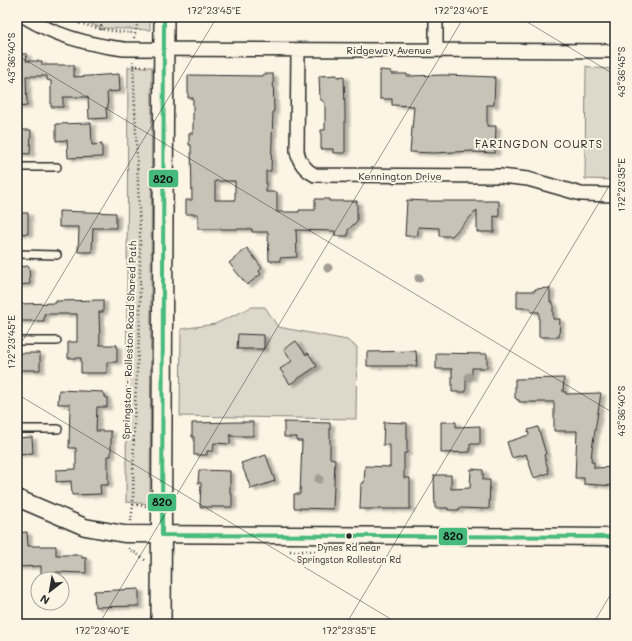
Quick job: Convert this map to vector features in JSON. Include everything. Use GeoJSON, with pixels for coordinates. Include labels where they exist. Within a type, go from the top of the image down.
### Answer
{"type":"FeatureCollection","features":[{"type":"Feature","properties":{"kind":"main road"},"geometry":{"type":"LineString","coordinates":[[161,624],[164,17]]}},
{"type":"Feature","properties":{"kind":"street","name":"Ridgeway Avenue"},"geometry":{"type":"LineString","coordinates":[[25,17],[61,35],[91,44],[124,49],[615,51]]}},
{"type":"Feature","properties":{"kind":"street"},"geometry":{"type":"LineString","coordinates":[[436,17],[436,50]]}},
{"type":"Feature","properties":{"kind":"street","name":"Kennington Drive"},"geometry":{"type":"LineString","coordinates":[[298,50],[297,151],[301,163],[315,175],[500,176],[528,178],[581,194],[615,195]]}},
{"type":"Feature","properties":{"kind":"street"},"geometry":{"type":"LineString","coordinates":[[17,498],[85,527],[124,534],[615,537]]}},
{"type":"Feature","properties":{"kind":"lane"},"geometry":{"type":"LineString","coordinates":[[17,167],[56,166]]}},
{"type":"Feature","properties":{"kind":"lane"},"geometry":{"type":"LineString","coordinates":[[17,254],[57,255]]}},
{"type":"Feature","properties":{"kind":"lane"},"geometry":{"type":"LineString","coordinates":[[17,342],[57,342]]}},
{"type":"Feature","properties":{"kind":"lane"},"geometry":{"type":"LineString","coordinates":[[17,429],[58,429]]}},
{"type":"Feature","properties":{"kind":"path"},"geometry":{"type":"LineString","coordinates":[[65,17],[79,24],[101,30],[134,33],[139,17]]}},
{"type":"Feature","properties":{"kind":"path"},"geometry":{"type":"LineString","coordinates":[[79,24],[88,17],[102,19],[112,17]]}},
{"type":"Feature","properties":{"kind":"path"},"geometry":{"type":"LineString","coordinates":[[101,30],[102,19]]}},
{"type":"Feature","properties":{"kind":"path","name":"Springston - Rolleston Road Shared Path"},"geometry":{"type":"LineString","coordinates":[[131,519],[133,505],[134,422],[140,321],[140,241],[133,66],[152,66]]}},
{"type":"Feature","properties":{"kind":"path"},"geometry":{"type":"LineString","coordinates":[[133,505],[152,506]]}},
{"type":"Feature","properties":{"kind":"path"},"geometry":{"type":"LineString","coordinates":[[128,550],[143,558],[148,564]]}},
{"type":"Feature","properties":{"kind":"shaded area"},"geometry":{"type":"Polygon","coordinates":[[[72,17],[150,17],[150,30],[102,28],[72,17]]]}},
{"type":"Feature","properties":{"kind":"shaded area"},"geometry":{"type":"Polygon","coordinates":[[[586,66],[615,69],[615,180],[585,179],[586,66]]]}},
{"type":"Feature","properties":{"kind":"shaded area"},"geometry":{"type":"Polygon","coordinates":[[[128,67],[152,67],[150,504],[126,502],[128,67]]]}},
{"type":"Feature","properties":{"kind":"shaded area"},"geometry":{"type":"Polygon","coordinates":[[[252,307],[265,307],[278,327],[347,340],[357,347],[356,419],[180,416],[181,329],[215,324],[252,307]]]}},
{"type":"Feature","properties":{"kind":"building"},"geometry":{"type":"Polygon","coordinates":[[[17,54],[27,54],[26,61],[42,61],[42,65],[74,65],[74,77],[119,74],[120,91],[107,92],[107,118],[89,119],[88,97],[63,97],[63,107],[51,107],[51,81],[47,80],[47,76],[26,76],[27,106],[17,107],[17,54]]]}},
{"type":"Feature","properties":{"kind":"building"},"geometry":{"type":"Polygon","coordinates":[[[380,70],[391,71],[391,74],[407,74],[407,76],[445,75],[495,77],[494,105],[487,105],[487,126],[496,126],[495,153],[473,151],[434,153],[410,152],[414,106],[392,105],[392,99],[380,99],[380,70]]]}},
{"type":"Feature","properties":{"kind":"building"},"geometry":{"type":"Polygon","coordinates":[[[263,74],[273,74],[274,111],[271,171],[266,171],[266,192],[277,192],[277,212],[315,210],[315,199],[329,199],[329,201],[357,201],[357,221],[348,230],[348,236],[335,236],[335,231],[296,230],[297,257],[280,258],[280,261],[269,261],[268,232],[252,232],[252,229],[198,229],[198,214],[186,214],[186,200],[192,200],[191,145],[189,145],[189,133],[193,133],[193,98],[188,98],[188,75],[263,76],[263,74]],[[215,181],[215,200],[235,200],[235,181],[215,181]]]}},
{"type":"Feature","properties":{"kind":"building"},"geometry":{"type":"Polygon","coordinates":[[[337,75],[337,77],[344,76],[345,153],[333,153],[333,149],[321,149],[321,130],[325,130],[325,103],[320,99],[319,76],[337,75]]]}},
{"type":"Feature","properties":{"kind":"building"},"geometry":{"type":"Polygon","coordinates":[[[91,123],[92,145],[102,144],[102,157],[68,158],[67,140],[56,141],[56,124],[91,123]]]}},
{"type":"Feature","properties":{"kind":"building"},"geometry":{"type":"Polygon","coordinates":[[[17,130],[31,130],[30,154],[17,153],[17,130]]]}},
{"type":"Feature","properties":{"kind":"building"},"geometry":{"type":"Polygon","coordinates":[[[407,200],[499,201],[499,217],[494,216],[494,232],[477,232],[477,210],[452,236],[439,236],[439,228],[418,227],[418,236],[405,236],[407,200]]]}},
{"type":"Feature","properties":{"kind":"building"},"geometry":{"type":"Polygon","coordinates":[[[59,211],[116,213],[116,228],[93,228],[92,252],[78,252],[79,227],[59,227],[59,211]]]}},
{"type":"Feature","properties":{"kind":"building"},"geometry":{"type":"Polygon","coordinates":[[[17,213],[28,213],[28,234],[17,233],[17,213]]]}},
{"type":"Feature","properties":{"kind":"building"},"geometry":{"type":"Polygon","coordinates":[[[247,248],[262,268],[259,271],[261,274],[247,285],[229,263],[247,248]]]}},
{"type":"Feature","properties":{"kind":"building"},"geometry":{"type":"Polygon","coordinates":[[[29,266],[30,284],[17,285],[17,267],[29,266]]]}},
{"type":"Feature","properties":{"kind":"building"},"geometry":{"type":"Polygon","coordinates":[[[550,288],[550,302],[553,302],[553,319],[560,319],[559,337],[539,337],[539,312],[531,312],[530,308],[517,308],[517,291],[535,291],[535,289],[550,288]]]}},
{"type":"Feature","properties":{"kind":"building"},"geometry":{"type":"Polygon","coordinates":[[[103,300],[103,312],[99,312],[100,345],[117,345],[117,362],[107,362],[107,373],[81,373],[81,358],[68,358],[68,342],[77,342],[77,314],[44,314],[44,321],[17,321],[17,304],[103,300]]]}},
{"type":"Feature","properties":{"kind":"building"},"geometry":{"type":"Polygon","coordinates":[[[238,334],[264,335],[264,349],[237,349],[238,334]]]}},
{"type":"Feature","properties":{"kind":"building"},"geometry":{"type":"Polygon","coordinates":[[[296,341],[306,355],[308,353],[317,366],[290,384],[280,369],[292,361],[284,349],[296,341]]]}},
{"type":"Feature","properties":{"kind":"building"},"geometry":{"type":"Polygon","coordinates":[[[416,351],[417,366],[367,366],[367,352],[416,351]]]}},
{"type":"Feature","properties":{"kind":"building"},"geometry":{"type":"Polygon","coordinates":[[[17,353],[40,353],[40,370],[17,370],[17,353]]]}},
{"type":"Feature","properties":{"kind":"building"},"geometry":{"type":"Polygon","coordinates":[[[436,353],[487,354],[487,368],[472,368],[472,378],[466,378],[466,392],[452,392],[452,369],[436,369],[436,353]]]}},
{"type":"Feature","properties":{"kind":"building"},"geometry":{"type":"Polygon","coordinates":[[[564,378],[563,392],[566,392],[566,394],[601,393],[591,462],[594,462],[594,468],[615,467],[615,486],[584,484],[584,478],[575,478],[577,431],[554,431],[554,402],[519,402],[519,400],[515,398],[515,379],[564,378]]]}},
{"type":"Feature","properties":{"kind":"building"},"geometry":{"type":"Polygon","coordinates":[[[59,390],[103,392],[105,397],[107,397],[107,407],[97,407],[96,431],[111,431],[111,456],[108,456],[108,485],[100,485],[101,494],[72,495],[71,481],[56,482],[56,470],[76,469],[76,448],[69,448],[70,404],[58,404],[59,390]]]}},
{"type":"Feature","properties":{"kind":"building"},"geometry":{"type":"Polygon","coordinates":[[[253,422],[253,436],[231,436],[230,434],[230,444],[214,443],[213,451],[207,451],[207,455],[194,455],[192,423],[253,422]]]}},
{"type":"Feature","properties":{"kind":"building"},"geometry":{"type":"Polygon","coordinates":[[[284,422],[330,423],[330,458],[335,459],[333,509],[294,508],[294,494],[300,494],[302,441],[297,441],[297,437],[284,437],[284,422]]]}},
{"type":"Feature","properties":{"kind":"building"},"geometry":{"type":"Polygon","coordinates":[[[384,422],[407,423],[407,453],[404,453],[404,478],[410,478],[410,509],[360,509],[361,483],[364,483],[365,466],[390,467],[390,445],[383,445],[384,422]]]}},
{"type":"Feature","properties":{"kind":"building"},"geometry":{"type":"Polygon","coordinates":[[[441,422],[456,422],[456,427],[480,426],[480,444],[470,444],[470,452],[441,453],[441,422]]]}},
{"type":"Feature","properties":{"kind":"building"},"geometry":{"type":"Polygon","coordinates":[[[538,427],[546,454],[544,455],[549,473],[534,478],[526,454],[512,458],[507,442],[529,435],[528,430],[538,427]]]}},
{"type":"Feature","properties":{"kind":"building"},"geometry":{"type":"Polygon","coordinates":[[[32,437],[33,453],[17,454],[17,438],[32,437]]]}},
{"type":"Feature","properties":{"kind":"building"},"geometry":{"type":"Polygon","coordinates":[[[266,455],[275,481],[251,489],[241,463],[266,455]]]}},
{"type":"Feature","properties":{"kind":"building"},"geometry":{"type":"Polygon","coordinates":[[[471,469],[483,470],[483,480],[490,480],[489,509],[459,508],[459,510],[448,510],[448,508],[435,508],[434,475],[451,475],[451,489],[470,488],[471,469]]]}},
{"type":"Feature","properties":{"kind":"building"},"geometry":{"type":"Polygon","coordinates":[[[199,470],[230,471],[230,494],[232,494],[232,507],[200,507],[201,483],[198,483],[199,470]]]}},
{"type":"Feature","properties":{"kind":"building"},"geometry":{"type":"Polygon","coordinates":[[[27,532],[28,546],[56,546],[56,555],[82,555],[82,558],[86,558],[86,573],[70,572],[70,571],[41,571],[41,566],[17,567],[17,533],[27,532]]]}},
{"type":"Feature","properties":{"kind":"building"},"geometry":{"type":"Polygon","coordinates":[[[139,589],[139,606],[95,607],[94,591],[139,589]]]}},
{"type":"Feature","properties":{"kind":"transit line","name":"820"},"geometry":{"type":"LineString","coordinates":[[164,17],[162,535],[615,537]]}},
{"type":"Feature","properties":{"kind":"place","name":"Dynes Rd near Springston Rolleston Rd"},"geometry":{"type":"Point","coordinates":[349,536]}},
{"type":"Feature","properties":{"kind":"district","name":"FARINGDON COURTS"},"geometry":{"type":"Point","coordinates":[539,144]}}]}
